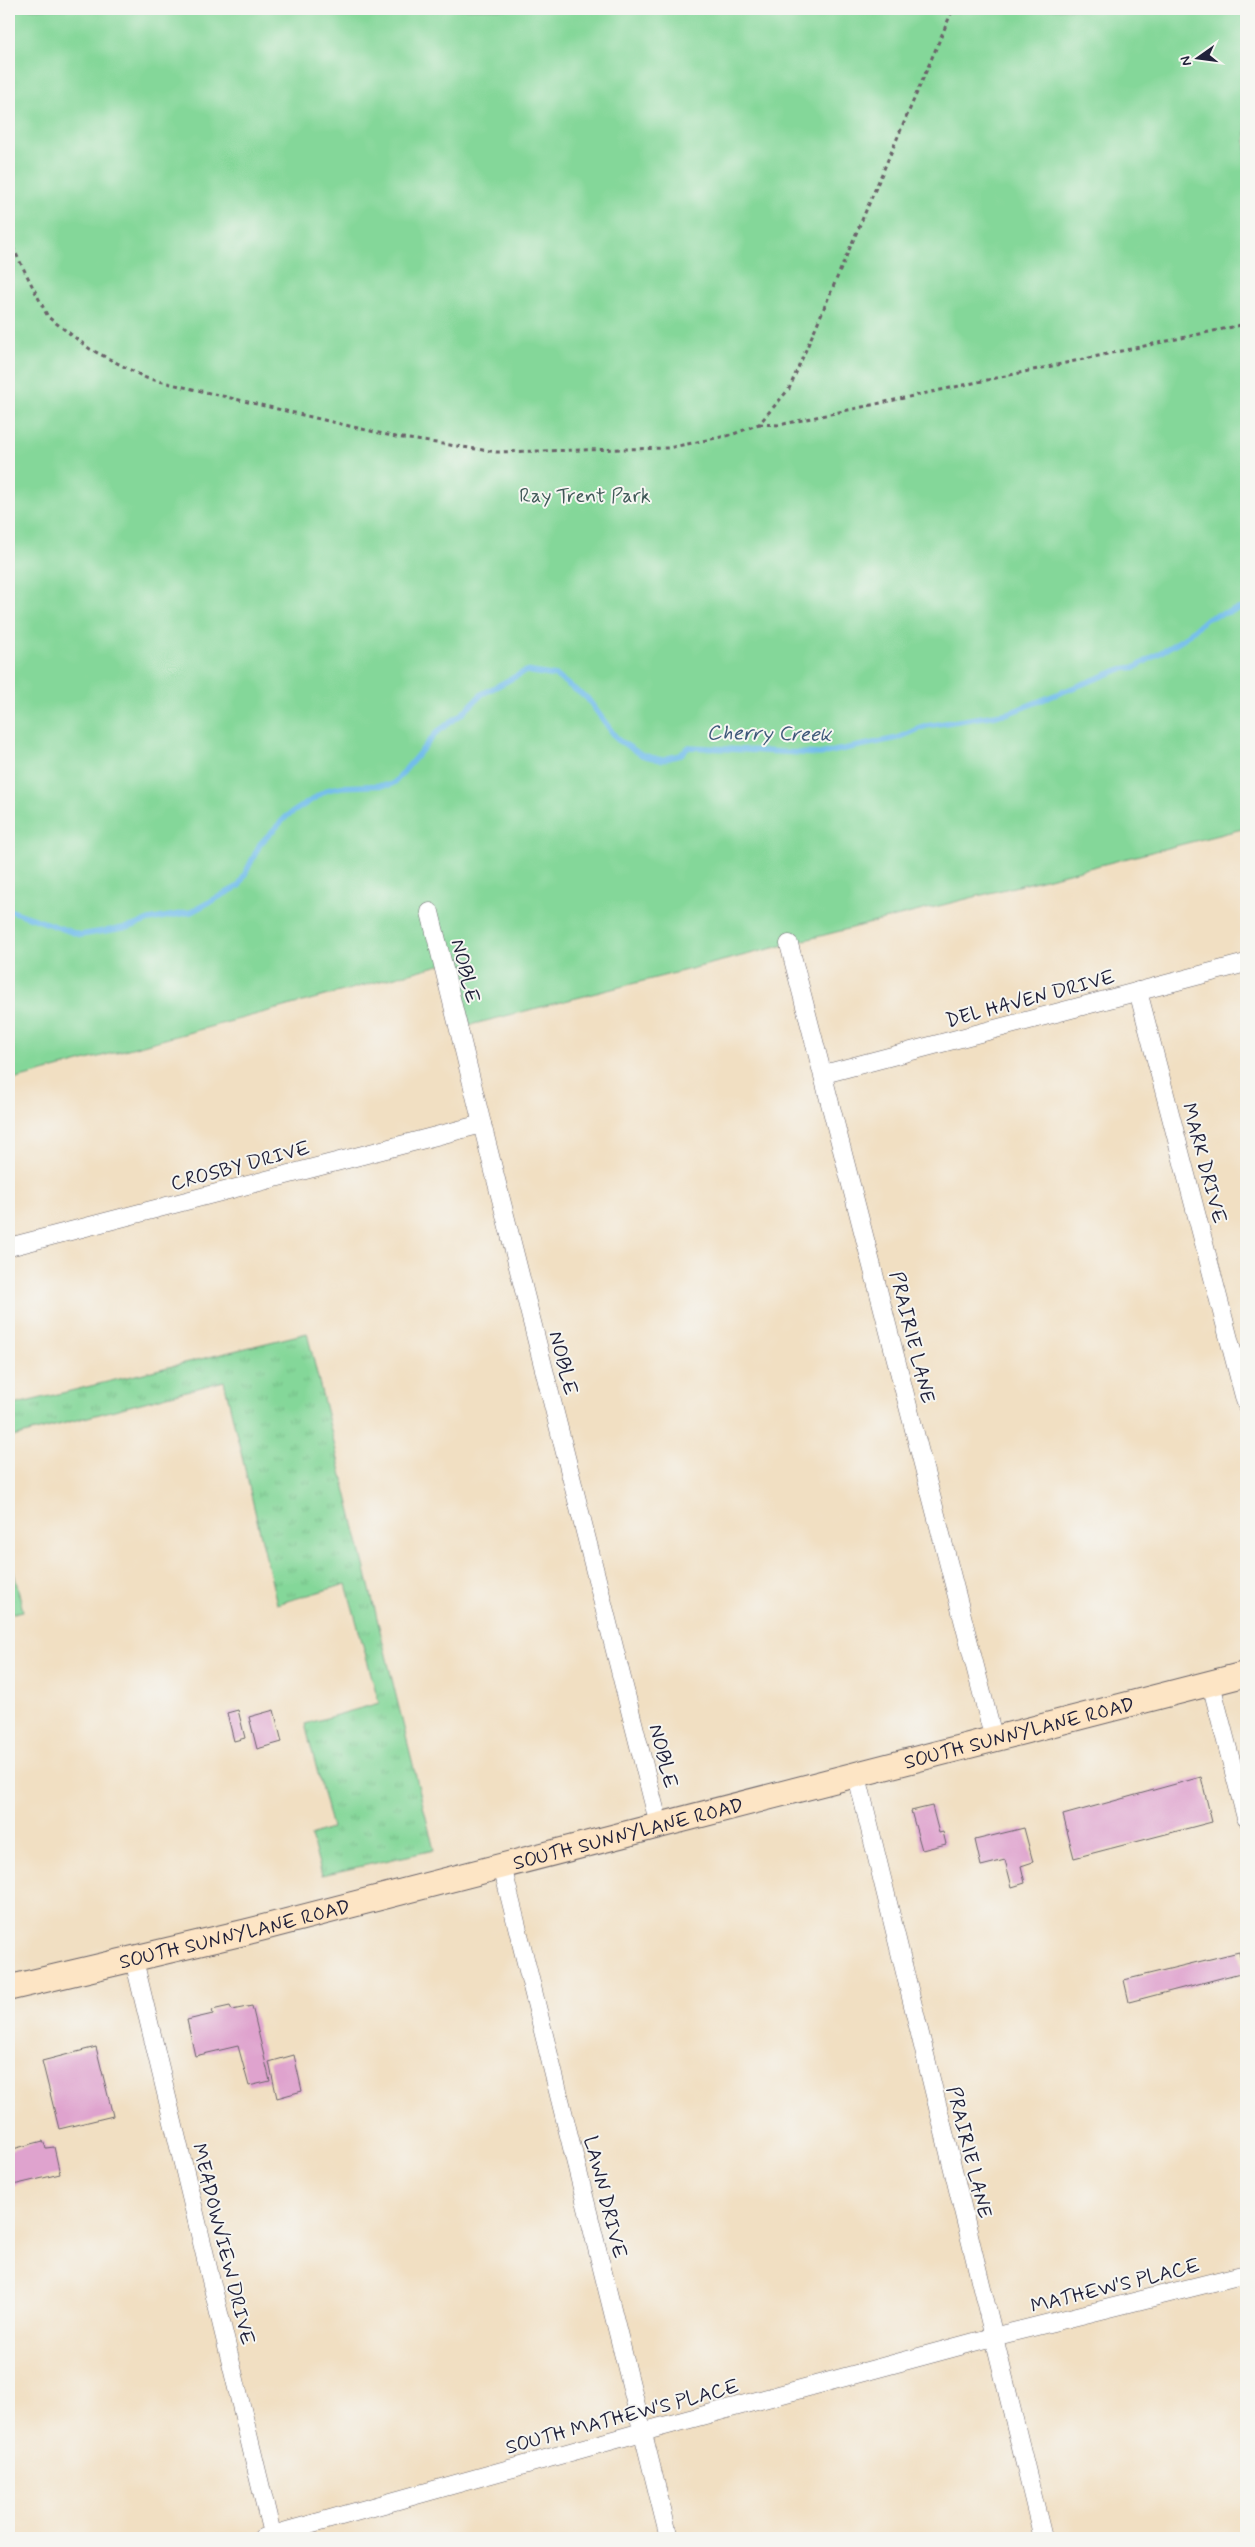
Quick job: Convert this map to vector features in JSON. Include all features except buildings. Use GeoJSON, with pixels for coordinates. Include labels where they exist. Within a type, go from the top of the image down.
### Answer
{"type":"FeatureCollection","features":[{"type":"Feature","properties":{"kind":"main road","name":"SOUTH SUNNYLANE ROAD"},"geometry":{"type":"LineString","coordinates":[[9,1988],[134,1960],[857,1776],[1246,1674]]}},
{"type":"Feature","properties":{"kind":"street","name":"NOBLE"},"geometry":{"type":"LineString","coordinates":[[430,912],[659,1825]]}},
{"type":"Feature","properties":{"kind":"street","name":"PRAIRIE LANE"},"geometry":{"type":"LineString","coordinates":[[789,944],[994,1740]]}},
{"type":"Feature","properties":{"kind":"street","name":"DEL HAVEN DRIVE"},"geometry":{"type":"LineString","coordinates":[[824,1074],[1246,963]]}},
{"type":"Feature","properties":{"kind":"street","name":"MARK DRIVE"},"geometry":{"type":"LineString","coordinates":[[1138,991],[1246,1404]]}},
{"type":"Feature","properties":{"kind":"street","name":"CROSBY DRIVE"},"geometry":{"type":"LineString","coordinates":[[9,1247],[482,1124]]}},
{"type":"Feature","properties":{"kind":"street"},"geometry":{"type":"LineString","coordinates":[[1211,1684],[1246,1818]]}},
{"type":"Feature","properties":{"kind":"street","name":"PRAIRIE LANE"},"geometry":{"type":"LineString","coordinates":[[857,1776],[1043,2538]]}},
{"type":"Feature","properties":{"kind":"street","name":"LAWN DRIVE"},"geometry":{"type":"LineString","coordinates":[[502,1866],[669,2538]]}},
{"type":"Feature","properties":{"kind":"street","name":"MEADOWVIEW DRIVE"},"geometry":{"type":"LineString","coordinates":[[134,1960],[269,2537]]}},
{"type":"Feature","properties":{"kind":"street","name":"MATHEW'S PLACE"},"geometry":{"type":"LineString","coordinates":[[994,2337],[1246,2274]]}},
{"type":"Feature","properties":{"kind":"street","name":"SOUTH MATHEW'S PLACE"},"geometry":{"type":"LineString","coordinates":[[269,2537],[642,2432],[994,2337]]}},
{"type":"Feature","properties":{"kind":"path"},"geometry":{"type":"LineString","coordinates":[[9,18],[16,9]]}},
{"type":"Feature","properties":{"kind":"path"},"geometry":{"type":"LineString","coordinates":[[759,424],[788,389],[953,9]]}},
{"type":"Feature","properties":{"kind":"path"},"geometry":{"type":"LineString","coordinates":[[9,240],[48,317],[90,349],[146,378],[396,437],[496,452],[668,448],[731,435],[759,424],[779,425],[1246,324]]}},
{"type":"Feature","properties":{"kind":"green space","name":"Ray Trent Park"},"geometry":{"type":"Polygon","coordinates":[[[9,9],[1246,9],[1246,828],[470,1025],[451,962],[9,1081],[9,9]]]}},
{"type":"Feature","properties":{"kind":"green space"},"geometry":{"type":"Polygon","coordinates":[[[307,1333],[434,1850],[322,1875],[311,1836],[332,1828],[305,1724],[379,1703],[346,1584],[277,1604],[224,1381],[9,1438],[9,1406],[307,1333]]]}},
{"type":"Feature","properties":{"kind":"green space"},"geometry":{"type":"Polygon","coordinates":[[[9,1551],[23,1611],[9,1614],[9,1551]]]}},
{"type":"Feature","properties":{"kind":"waterway","name":"Cherry Creek"},"geometry":{"type":"LineString","coordinates":[[9,910],[80,935],[130,927],[149,920],[191,912],[239,886],[260,844],[287,816],[327,790],[341,787],[390,785],[395,782],[437,732],[463,713],[482,694],[526,671],[556,676],[587,698],[618,740],[642,755],[661,760],[680,755],[689,747],[820,754],[898,738],[926,726],[1009,713],[1121,669],[1136,667],[1183,639],[1207,618],[1246,607]]}}]}
